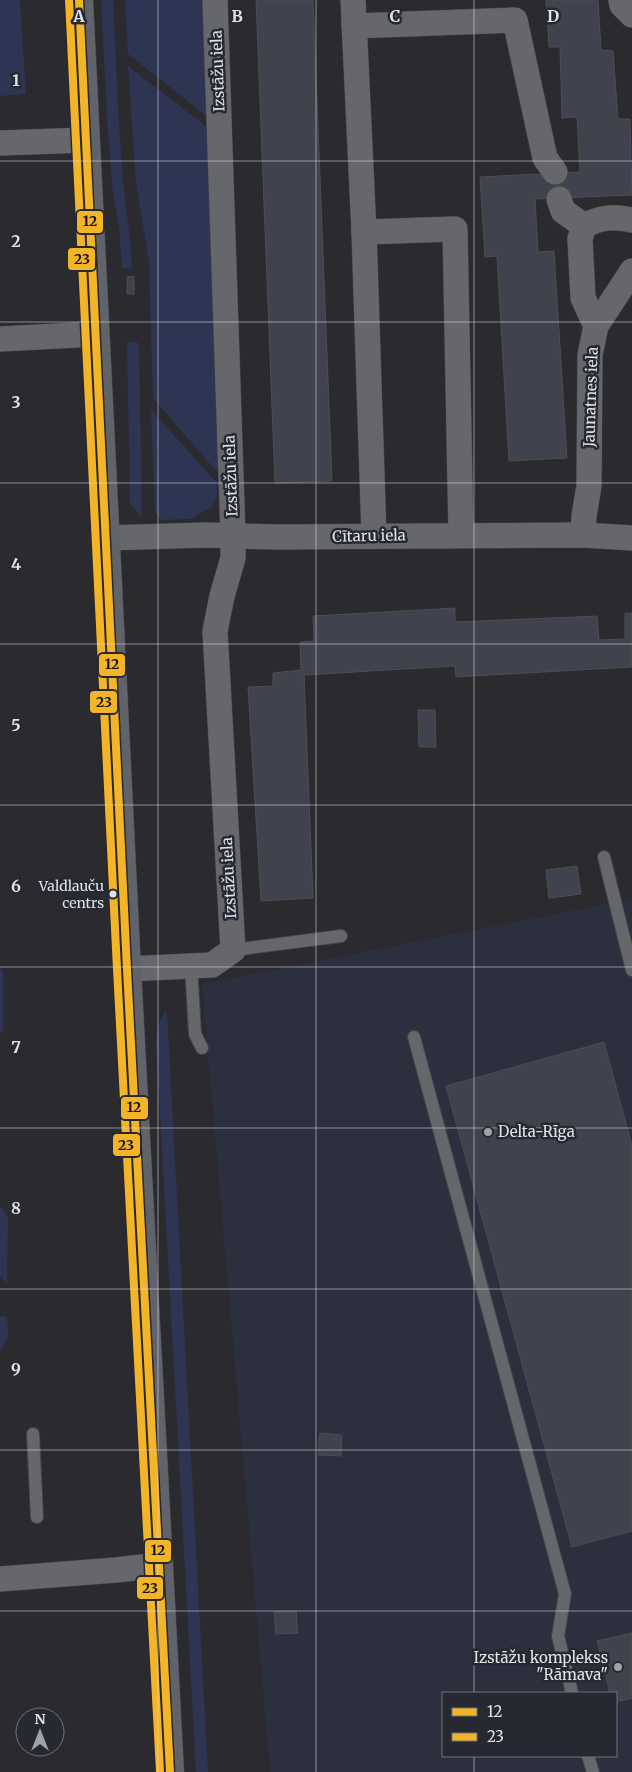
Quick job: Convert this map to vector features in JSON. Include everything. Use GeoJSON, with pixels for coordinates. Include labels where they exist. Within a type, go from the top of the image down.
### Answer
{"type":"FeatureCollection","features":[{"type":"Feature","properties":{"kind":"main road"},"geometry":{"type":"LineString","coordinates":[[79,0],[126,969],[170,1772]]}},
{"type":"Feature","properties":{"kind":"street","name":"Izstāžu iela"},"geometry":{"type":"LineString","coordinates":[[216,0],[233,535],[232,558],[215,631],[233,950]]}},
{"type":"Feature","properties":{"kind":"street"},"geometry":{"type":"LineString","coordinates":[[352,0],[364,232],[374,536]]}},
{"type":"Feature","properties":{"kind":"street"},"geometry":{"type":"LineString","coordinates":[[621,0],[622,5],[632,16]]}},
{"type":"Feature","properties":{"kind":"street"},"geometry":{"type":"LineString","coordinates":[[354,26],[515,20],[545,158],[555,172]]}},
{"type":"Feature","properties":{"kind":"street"},"geometry":{"type":"LineString","coordinates":[[0,143],[86,140]]}},
{"type":"Feature","properties":{"kind":"street"},"geometry":{"type":"LineString","coordinates":[[559,199],[563,211],[584,226]]}},
{"type":"Feature","properties":{"kind":"street"},"geometry":{"type":"LineString","coordinates":[[596,326],[582,298],[580,240],[584,226],[597,219],[618,217],[632,220]]}},
{"type":"Feature","properties":{"kind":"street"},"geometry":{"type":"LineString","coordinates":[[364,232],[454,229],[461,535]]}},
{"type":"Feature","properties":{"kind":"street","name":"Jaunatnes iela"},"geometry":{"type":"LineString","coordinates":[[582,535],[589,486],[590,355],[596,326],[632,271]]}},
{"type":"Feature","properties":{"kind":"street"},"geometry":{"type":"LineString","coordinates":[[0,339],[96,334]]}},
{"type":"Feature","properties":{"kind":"street","name":"Cītaru iela"},"geometry":{"type":"LineString","coordinates":[[106,538],[233,535],[276,538],[461,535],[582,535],[632,538]]}},
{"type":"Feature","properties":{"kind":"street"},"geometry":{"type":"LineString","coordinates":[[126,969],[212,965],[233,950]]}},
{"type":"Feature","properties":{"kind":"street"},"geometry":{"type":"LineString","coordinates":[[0,1579],[160,1565]]}},
{"type":"Feature","properties":{"kind":"lane"},"geometry":{"type":"LineString","coordinates":[[604,857],[632,970]]}},
{"type":"Feature","properties":{"kind":"lane"},"geometry":{"type":"LineString","coordinates":[[233,950],[341,936]]}},
{"type":"Feature","properties":{"kind":"lane"},"geometry":{"type":"LineString","coordinates":[[191,966],[195,1034],[202,1048]]}},
{"type":"Feature","properties":{"kind":"lane"},"geometry":{"type":"LineString","coordinates":[[414,1037],[565,1594],[558,1636],[572,1692]]}},
{"type":"Feature","properties":{"kind":"lane"},"geometry":{"type":"LineString","coordinates":[[32,1434],[36,1517]]}},
{"type":"Feature","properties":{"kind":"lane"},"geometry":{"type":"LineString","coordinates":[[588,1757],[592,1772]]}},
{"type":"Feature","properties":{"kind":"shaded area"},"geometry":{"type":"Polygon","coordinates":[[[0,0],[20,0],[26,94],[0,96],[0,0]]]}},
{"type":"Feature","properties":{"kind":"shaded area"},"geometry":{"type":"Polygon","coordinates":[[[101,0],[113,0],[121,158],[132,269],[122,268],[119,227],[113,194],[101,0]]]}},
{"type":"Feature","properties":{"kind":"shaded area"},"geometry":{"type":"Polygon","coordinates":[[[125,0],[207,0],[209,118],[128,54],[125,0]]]}},
{"type":"Feature","properties":{"kind":"shaded area"},"geometry":{"type":"Polygon","coordinates":[[[128,66],[208,128],[219,465],[217,472],[153,398],[149,261],[136,184],[128,66]]]}},
{"type":"Feature","properties":{"kind":"shaded area"},"geometry":{"type":"Polygon","coordinates":[[[127,342],[139,343],[142,518],[130,504],[127,342]]]}},
{"type":"Feature","properties":{"kind":"shaded area"},"geometry":{"type":"Polygon","coordinates":[[[151,410],[217,483],[217,496],[212,506],[192,519],[161,520],[155,512],[151,410]]]}},
{"type":"Feature","properties":{"kind":"shaded area"},"geometry":{"type":"Polygon","coordinates":[[[632,899],[632,1772],[270,1772],[202,984],[632,899]]]}},
{"type":"Feature","properties":{"kind":"shaded area"},"geometry":{"type":"Polygon","coordinates":[[[0,967],[3,973],[3,1034],[0,1031],[0,967]]]}},
{"type":"Feature","properties":{"kind":"shaded area"},"geometry":{"type":"Polygon","coordinates":[[[167,1011],[208,1772],[196,1772],[156,1040],[158,1024],[167,1011]]]}},
{"type":"Feature","properties":{"kind":"shaded area"},"geometry":{"type":"Polygon","coordinates":[[[0,1208],[3,1209],[8,1218],[7,1284],[0,1276],[0,1208]]]}},
{"type":"Feature","properties":{"kind":"shaded area"},"geometry":{"type":"Polygon","coordinates":[[[0,1316],[7,1317],[8,1330],[6,1343],[0,1349],[0,1316]]]}},
{"type":"Feature","properties":{"kind":"building"},"geometry":{"type":"Polygon","coordinates":[[[256,0],[313,0],[332,481],[275,483],[256,0]]]}},
{"type":"Feature","properties":{"kind":"building"},"geometry":{"type":"Polygon","coordinates":[[[546,0],[598,0],[601,50],[613,51],[618,119],[630,119],[632,195],[535,199],[538,252],[554,251],[567,458],[509,461],[497,256],[485,257],[480,177],[580,172],[577,117],[562,118],[560,47],[549,47],[546,0]]]}},
{"type":"Feature","properties":{"kind":"building"},"geometry":{"type":"Polygon","coordinates":[[[134,276],[134,294],[127,294],[127,277],[134,276]]]}},
{"type":"Feature","properties":{"kind":"building"},"geometry":{"type":"Polygon","coordinates":[[[455,608],[455,622],[597,616],[599,640],[625,639],[625,613],[632,613],[632,667],[456,677],[455,666],[304,675],[313,898],[261,901],[248,687],[273,686],[273,673],[301,670],[300,642],[314,641],[313,616],[455,608]]]}},
{"type":"Feature","properties":{"kind":"building"},"geometry":{"type":"Polygon","coordinates":[[[418,710],[435,710],[436,747],[419,747],[418,710]]]}},
{"type":"Feature","properties":{"kind":"building"},"geometry":{"type":"Polygon","coordinates":[[[577,866],[581,894],[549,898],[546,870],[577,866]]]}},
{"type":"Feature","properties":{"kind":"building"},"geometry":{"type":"Polygon","coordinates":[[[604,1042],[632,1146],[632,1531],[572,1547],[446,1086],[604,1042]]]}},
{"type":"Feature","properties":{"kind":"building"},"geometry":{"type":"Polygon","coordinates":[[[320,1433],[342,1435],[341,1456],[318,1455],[320,1433]]]}},
{"type":"Feature","properties":{"kind":"building"},"geometry":{"type":"Polygon","coordinates":[[[296,1611],[298,1633],[276,1634],[274,1612],[296,1611]]]}},
{"type":"Feature","properties":{"kind":"building","name":"Izstāžu komplekss \"Rāmava\""},"geometry":{"type":"Polygon","coordinates":[[[632,1633],[632,1698],[617,1702],[617,1692],[610,1692],[597,1641],[632,1633]]]}},
{"type":"Feature","properties":{"kind":"transit line","name":"23"},"geometry":{"type":"LineString","coordinates":[[69,0],[117,969],[160,1772]]}},
{"type":"Feature","properties":{"kind":"transit line","name":"12"},"geometry":{"type":"LineString","coordinates":[[79,0],[127,969],[170,1772]]}},
{"type":"Feature","properties":{"kind":"place","name":"Valdlauču centrs"},"geometry":{"type":"Point","coordinates":[113,894]}},
{"type":"Feature","properties":{"kind":"place","name":"Delta-Rīga"},"geometry":{"type":"Point","coordinates":[488,1132]}},
{"type":"Feature","properties":{"kind":"place","name":"Izstāžu komplekss \"Rāmava\""},"geometry":{"type":"Point","coordinates":[618,1667]}}]}
